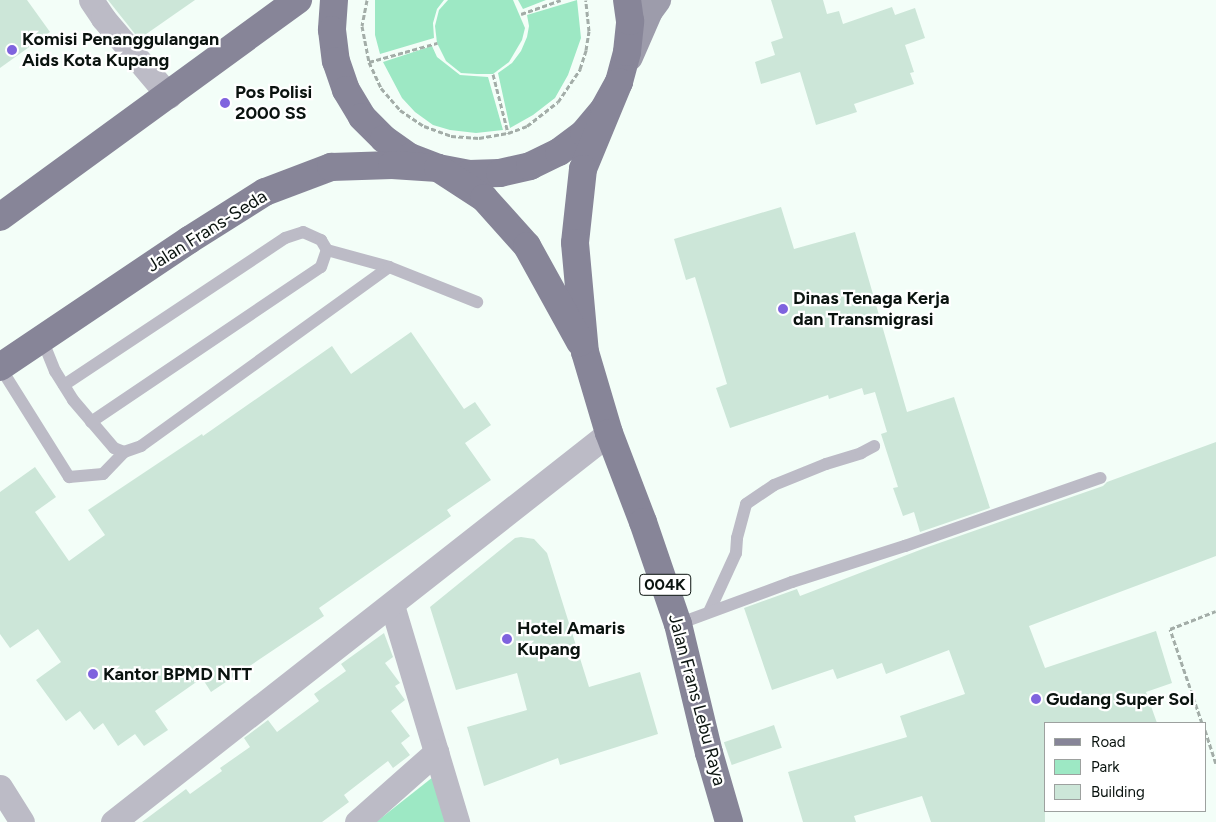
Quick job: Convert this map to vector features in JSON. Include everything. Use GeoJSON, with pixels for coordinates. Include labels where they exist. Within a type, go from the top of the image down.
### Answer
{"type":"FeatureCollection","features":[{"type":"Feature","properties":{"kind":"main road"},"geometry":{"type":"LineString","coordinates":[[0,217],[298,0]]}},
{"type":"Feature","properties":{"kind":"main road"},"geometry":{"type":"LineString","coordinates":[[334,0],[332,30],[336,61],[346,90],[362,117],[384,139],[410,157],[438,168],[469,174],[500,173],[538,162],[559,152],[584,133],[604,109],[619,82],[649,12],[657,0]]}},
{"type":"Feature","properties":{"kind":"main road"},"geometry":{"type":"LineString","coordinates":[[619,82],[627,52],[630,21],[627,0]]}},
{"type":"Feature","properties":{"kind":"main road","name":"Jalan Frans Lebu Raya"},"geometry":{"type":"LineString","coordinates":[[619,82],[583,169],[574,243],[585,352],[608,433],[644,522],[678,624],[729,822]]}},
{"type":"Feature","properties":{"kind":"main road","name":"Jalan Frans-Seda"},"geometry":{"type":"LineString","coordinates":[[0,367],[189,240],[265,192],[331,167],[392,165],[438,168]]}},
{"type":"Feature","properties":{"kind":"main road","name":"Jalan Frans Lebu Raya"},"geometry":{"type":"LineString","coordinates":[[438,168],[484,198],[527,246],[585,352]]}},
{"type":"Feature","properties":{"kind":"street"},"geometry":{"type":"LineString","coordinates":[[91,0],[168,96]]}},
{"type":"Feature","properties":{"kind":"street"},"geometry":{"type":"LineString","coordinates":[[113,822],[392,605],[548,478],[590,450],[608,433]]}},
{"type":"Feature","properties":{"kind":"street"},"geometry":{"type":"LineString","coordinates":[[392,605],[456,822]]}},
{"type":"Feature","properties":{"kind":"street"},"geometry":{"type":"LineString","coordinates":[[357,822],[436,752]]}},
{"type":"Feature","properties":{"kind":"street"},"geometry":{"type":"LineString","coordinates":[[0,787],[22,822]]}},
{"type":"Feature","properties":{"kind":"lane"},"geometry":{"type":"LineString","coordinates":[[64,385],[285,238],[303,232],[321,240],[327,250],[389,267],[477,302]]}},
{"type":"Feature","properties":{"kind":"lane"},"geometry":{"type":"LineString","coordinates":[[91,422],[321,267],[327,250]]}},
{"type":"Feature","properties":{"kind":"lane"},"geometry":{"type":"LineString","coordinates":[[0,367],[68,477],[103,474],[124,452],[141,446],[389,267]]}},
{"type":"Feature","properties":{"kind":"lane"},"geometry":{"type":"LineString","coordinates":[[42,339],[64,385],[91,422],[114,448],[124,452]]}},
{"type":"Feature","properties":{"kind":"lane"},"geometry":{"type":"LineString","coordinates":[[709,612],[736,553],[737,538],[746,504],[774,485],[826,464],[861,453],[874,446]]}},
{"type":"Feature","properties":{"kind":"lane"},"geometry":{"type":"LineString","coordinates":[[678,624],[792,582],[905,546],[1100,478]]}},
{"type":"Feature","properties":{"kind":"path"},"geometry":{"type":"LineString","coordinates":[[367,0],[362,26],[368,62],[381,88],[400,110],[424,126],[451,136],[479,138],[508,133],[526,126],[558,102],[570,87],[580,69],[586,50],[589,31],[586,0]]}},
{"type":"Feature","properties":{"kind":"path"},"geometry":{"type":"LineString","coordinates":[[521,14],[561,0]]}},
{"type":"Feature","properties":{"kind":"path"},"geometry":{"type":"LineString","coordinates":[[368,62],[437,43]]}},
{"type":"Feature","properties":{"kind":"path"},"geometry":{"type":"LineString","coordinates":[[493,74],[508,133]]}},
{"type":"Feature","properties":{"kind":"path"},"geometry":{"type":"LineString","coordinates":[[1202,722],[1170,629],[1216,611]]}},
{"type":"Feature","properties":{"kind":"path"},"geometry":{"type":"LineString","coordinates":[[1206,733],[1216,763]]}},
{"type":"Feature","properties":{"kind":"green space"},"geometry":{"type":"Polygon","coordinates":[[[375,0],[444,0],[437,9],[433,23],[434,38],[380,54],[375,35],[375,0]]]}},
{"type":"Feature","properties":{"kind":"green space"},"geometry":{"type":"Polygon","coordinates":[[[448,0],[513,0],[525,28],[522,40],[509,62],[493,74],[477,74],[461,73],[446,61],[437,43],[435,26],[439,10],[448,0]]]}},
{"type":"Feature","properties":{"kind":"green space"},"geometry":{"type":"Polygon","coordinates":[[[518,0],[546,0],[523,9],[518,0]]]}},
{"type":"Feature","properties":{"kind":"green space"},"geometry":{"type":"Polygon","coordinates":[[[577,0],[581,38],[568,75],[555,98],[533,115],[510,128],[498,73],[512,63],[521,51],[529,26],[527,15],[577,0]]]}},
{"type":"Feature","properties":{"kind":"green space"},"geometry":{"type":"Polygon","coordinates":[[[432,46],[437,57],[460,75],[488,77],[503,130],[476,133],[450,130],[433,125],[415,112],[402,98],[383,62],[432,46]]]}},
{"type":"Feature","properties":{"kind":"green space"},"geometry":{"type":"Polygon","coordinates":[[[433,777],[446,822],[376,822],[433,777]]]}},
{"type":"Feature","properties":{"kind":"building","name":"Komisi Penanggulangan Aids Kota Kupang"},"geometry":{"type":"Polygon","coordinates":[[[0,0],[27,0],[50,32],[0,68],[0,0]]]}},
{"type":"Feature","properties":{"kind":"building"},"geometry":{"type":"Polygon","coordinates":[[[108,0],[195,0],[139,39],[108,0]]]}},
{"type":"Feature","properties":{"kind":"building"},"geometry":{"type":"Polygon","coordinates":[[[771,0],[823,0],[827,14],[839,11],[843,24],[892,7],[895,15],[915,8],[925,38],[905,45],[914,72],[910,73],[914,84],[854,104],[857,112],[816,125],[800,72],[761,84],[755,62],[775,55],[771,42],[783,38],[771,0]]]}},
{"type":"Feature","properties":{"kind":"building"},"geometry":{"type":"Polygon","coordinates":[[[781,207],[794,249],[855,232],[907,412],[954,397],[990,508],[920,532],[914,512],[903,516],[893,488],[898,487],[881,434],[887,432],[875,392],[864,395],[862,388],[829,399],[828,395],[730,428],[716,388],[727,384],[695,277],[686,280],[674,239],[781,207]]]}},
{"type":"Feature","properties":{"kind":"building"},"geometry":{"type":"Polygon","coordinates":[[[411,332],[464,409],[475,402],[491,425],[465,443],[491,480],[447,510],[451,516],[319,608],[324,616],[211,692],[202,678],[155,711],[168,730],[144,746],[135,734],[118,746],[103,723],[94,730],[80,711],[66,721],[36,680],[61,662],[38,629],[10,648],[0,634],[0,492],[35,467],[56,497],[35,512],[69,561],[105,535],[88,510],[202,434],[203,436],[332,346],[351,374],[411,332]]]}},
{"type":"Feature","properties":{"kind":"building"},"geometry":{"type":"Polygon","coordinates":[[[1216,442],[1216,556],[1029,626],[1045,668],[1156,631],[1172,683],[1146,692],[1157,722],[1044,722],[1045,822],[931,822],[922,796],[854,816],[856,822],[803,822],[788,772],[907,737],[900,716],[965,694],[949,650],[886,674],[882,663],[837,679],[833,669],[772,690],[744,608],[797,589],[800,596],[925,548],[1103,486],[1107,482],[1216,442]]]}},
{"type":"Feature","properties":{"kind":"building","name":"Hotel Amaris Kupang"},"geometry":{"type":"Polygon","coordinates":[[[515,538],[534,539],[547,553],[589,687],[640,672],[658,734],[560,765],[558,758],[484,786],[467,727],[527,710],[517,673],[456,690],[430,607],[515,538]]]}},
{"type":"Feature","properties":{"kind":"building"},"geometry":{"type":"Polygon","coordinates":[[[384,633],[393,657],[385,663],[400,683],[395,686],[405,700],[391,711],[410,736],[401,743],[410,755],[393,768],[388,761],[344,795],[349,802],[322,822],[142,822],[186,789],[190,794],[222,771],[220,768],[250,747],[244,738],[268,720],[277,732],[319,701],[314,694],[346,671],[341,664],[384,633]]]}},
{"type":"Feature","properties":{"kind":"building"},"geometry":{"type":"Polygon","coordinates":[[[774,725],[782,748],[732,765],[724,742],[774,725]]]}},
{"type":"Feature","properties":{"kind":"place","name":"Komisi Penanggulangan Aids Kota Kupang"},"geometry":{"type":"Point","coordinates":[12,50]}},
{"type":"Feature","properties":{"kind":"place","name":"Pos Polisi 2000 SS"},"geometry":{"type":"Point","coordinates":[225,103]}},
{"type":"Feature","properties":{"kind":"place","name":"Dinas Tenaga Kerja dan Transmigrasi"},"geometry":{"type":"Point","coordinates":[783,309]}},
{"type":"Feature","properties":{"kind":"place","name":"Hotel Amaris Kupang"},"geometry":{"type":"Point","coordinates":[507,639]}},
{"type":"Feature","properties":{"kind":"place","name":"Kantor BPMD NTT"},"geometry":{"type":"Point","coordinates":[93,674]}},
{"type":"Feature","properties":{"kind":"place","name":"Gudang Super Sol"},"geometry":{"type":"Point","coordinates":[1036,699]}}]}
